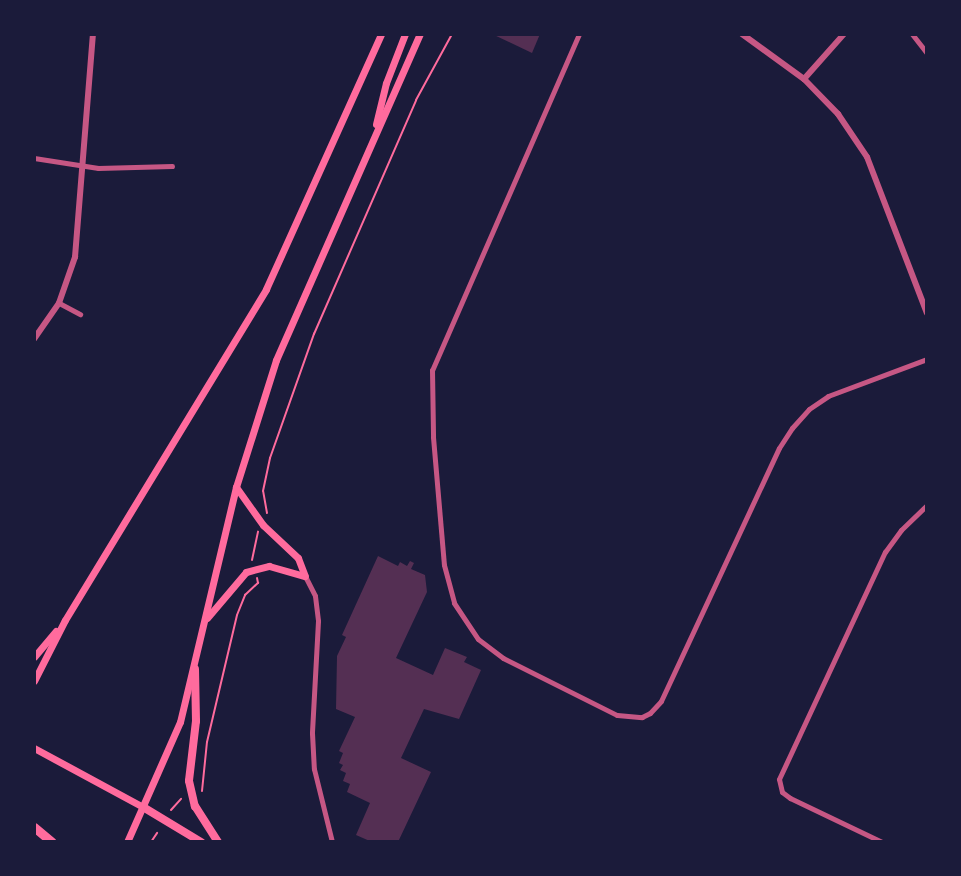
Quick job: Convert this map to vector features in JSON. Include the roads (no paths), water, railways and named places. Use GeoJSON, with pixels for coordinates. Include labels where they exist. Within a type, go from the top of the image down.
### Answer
{"type":"FeatureCollection","features":[{"type":"Feature","properties":{"kind":"highway"},"geometry":{"type":"LineString","coordinates":[[195,669],[196,721],[189,781],[195,806],[218,842]]}},
{"type":"Feature","properties":{"kind":"highway"},"geometry":{"type":"LineString","coordinates":[[143,807],[201,842]]}},
{"type":"Feature","properties":{"kind":"highway"},"geometry":{"type":"LineString","coordinates":[[34,827],[52,842]]}},
{"type":"Feature","properties":{"kind":"main road"},"geometry":{"type":"LineString","coordinates":[[34,681],[65,620],[254,310],[286,247],[381,34]]}},
{"type":"Feature","properties":{"kind":"main road"},"geometry":{"type":"LineString","coordinates":[[372,142],[386,83],[405,34]]}},
{"type":"Feature","properties":{"kind":"main road"},"geometry":{"type":"LineString","coordinates":[[127,842],[172,745],[195,669],[236,487],[276,360],[420,34]]}},
{"type":"Feature","properties":{"kind":"main road"},"geometry":{"type":"LineString","coordinates":[[236,487],[263,525],[298,558],[305,576]]}},
{"type":"Feature","properties":{"kind":"main road"},"geometry":{"type":"LineString","coordinates":[[206,620],[239,578],[254,568],[269,566],[305,576]]}},
{"type":"Feature","properties":{"kind":"main road"},"geometry":{"type":"LineString","coordinates":[[34,657],[65,620]]}},
{"type":"Feature","properties":{"kind":"main road"},"geometry":{"type":"LineString","coordinates":[[34,748],[143,807]]}},
{"type":"Feature","properties":{"kind":"street"},"geometry":{"type":"LineString","coordinates":[[34,339],[59,303],[75,257],[93,34]]}},
{"type":"Feature","properties":{"kind":"street"},"geometry":{"type":"LineString","coordinates":[[579,34],[435,358],[430,383],[446,578],[467,626],[488,648],[519,667],[617,715],[642,717],[661,701],[779,448],[800,418],[828,396],[927,359]]}},
{"type":"Feature","properties":{"kind":"street"},"geometry":{"type":"LineString","coordinates":[[742,34],[804,79],[838,114],[867,157],[927,313]]}},
{"type":"Feature","properties":{"kind":"street"},"geometry":{"type":"LineString","coordinates":[[804,79],[844,34]]}},
{"type":"Feature","properties":{"kind":"street"},"geometry":{"type":"LineString","coordinates":[[912,34],[927,53]]}},
{"type":"Feature","properties":{"kind":"street"},"geometry":{"type":"LineString","coordinates":[[34,158],[84,167],[172,166]]}},
{"type":"Feature","properties":{"kind":"street"},"geometry":{"type":"LineString","coordinates":[[59,303],[80,314]]}},
{"type":"Feature","properties":{"kind":"street"},"geometry":{"type":"LineString","coordinates":[[882,842],[790,798],[780,786],[780,774],[885,552],[927,506]]}},
{"type":"Feature","properties":{"kind":"street"},"geometry":{"type":"LineString","coordinates":[[305,576],[315,596],[318,621],[312,733],[314,769],[332,842]]}}]}
